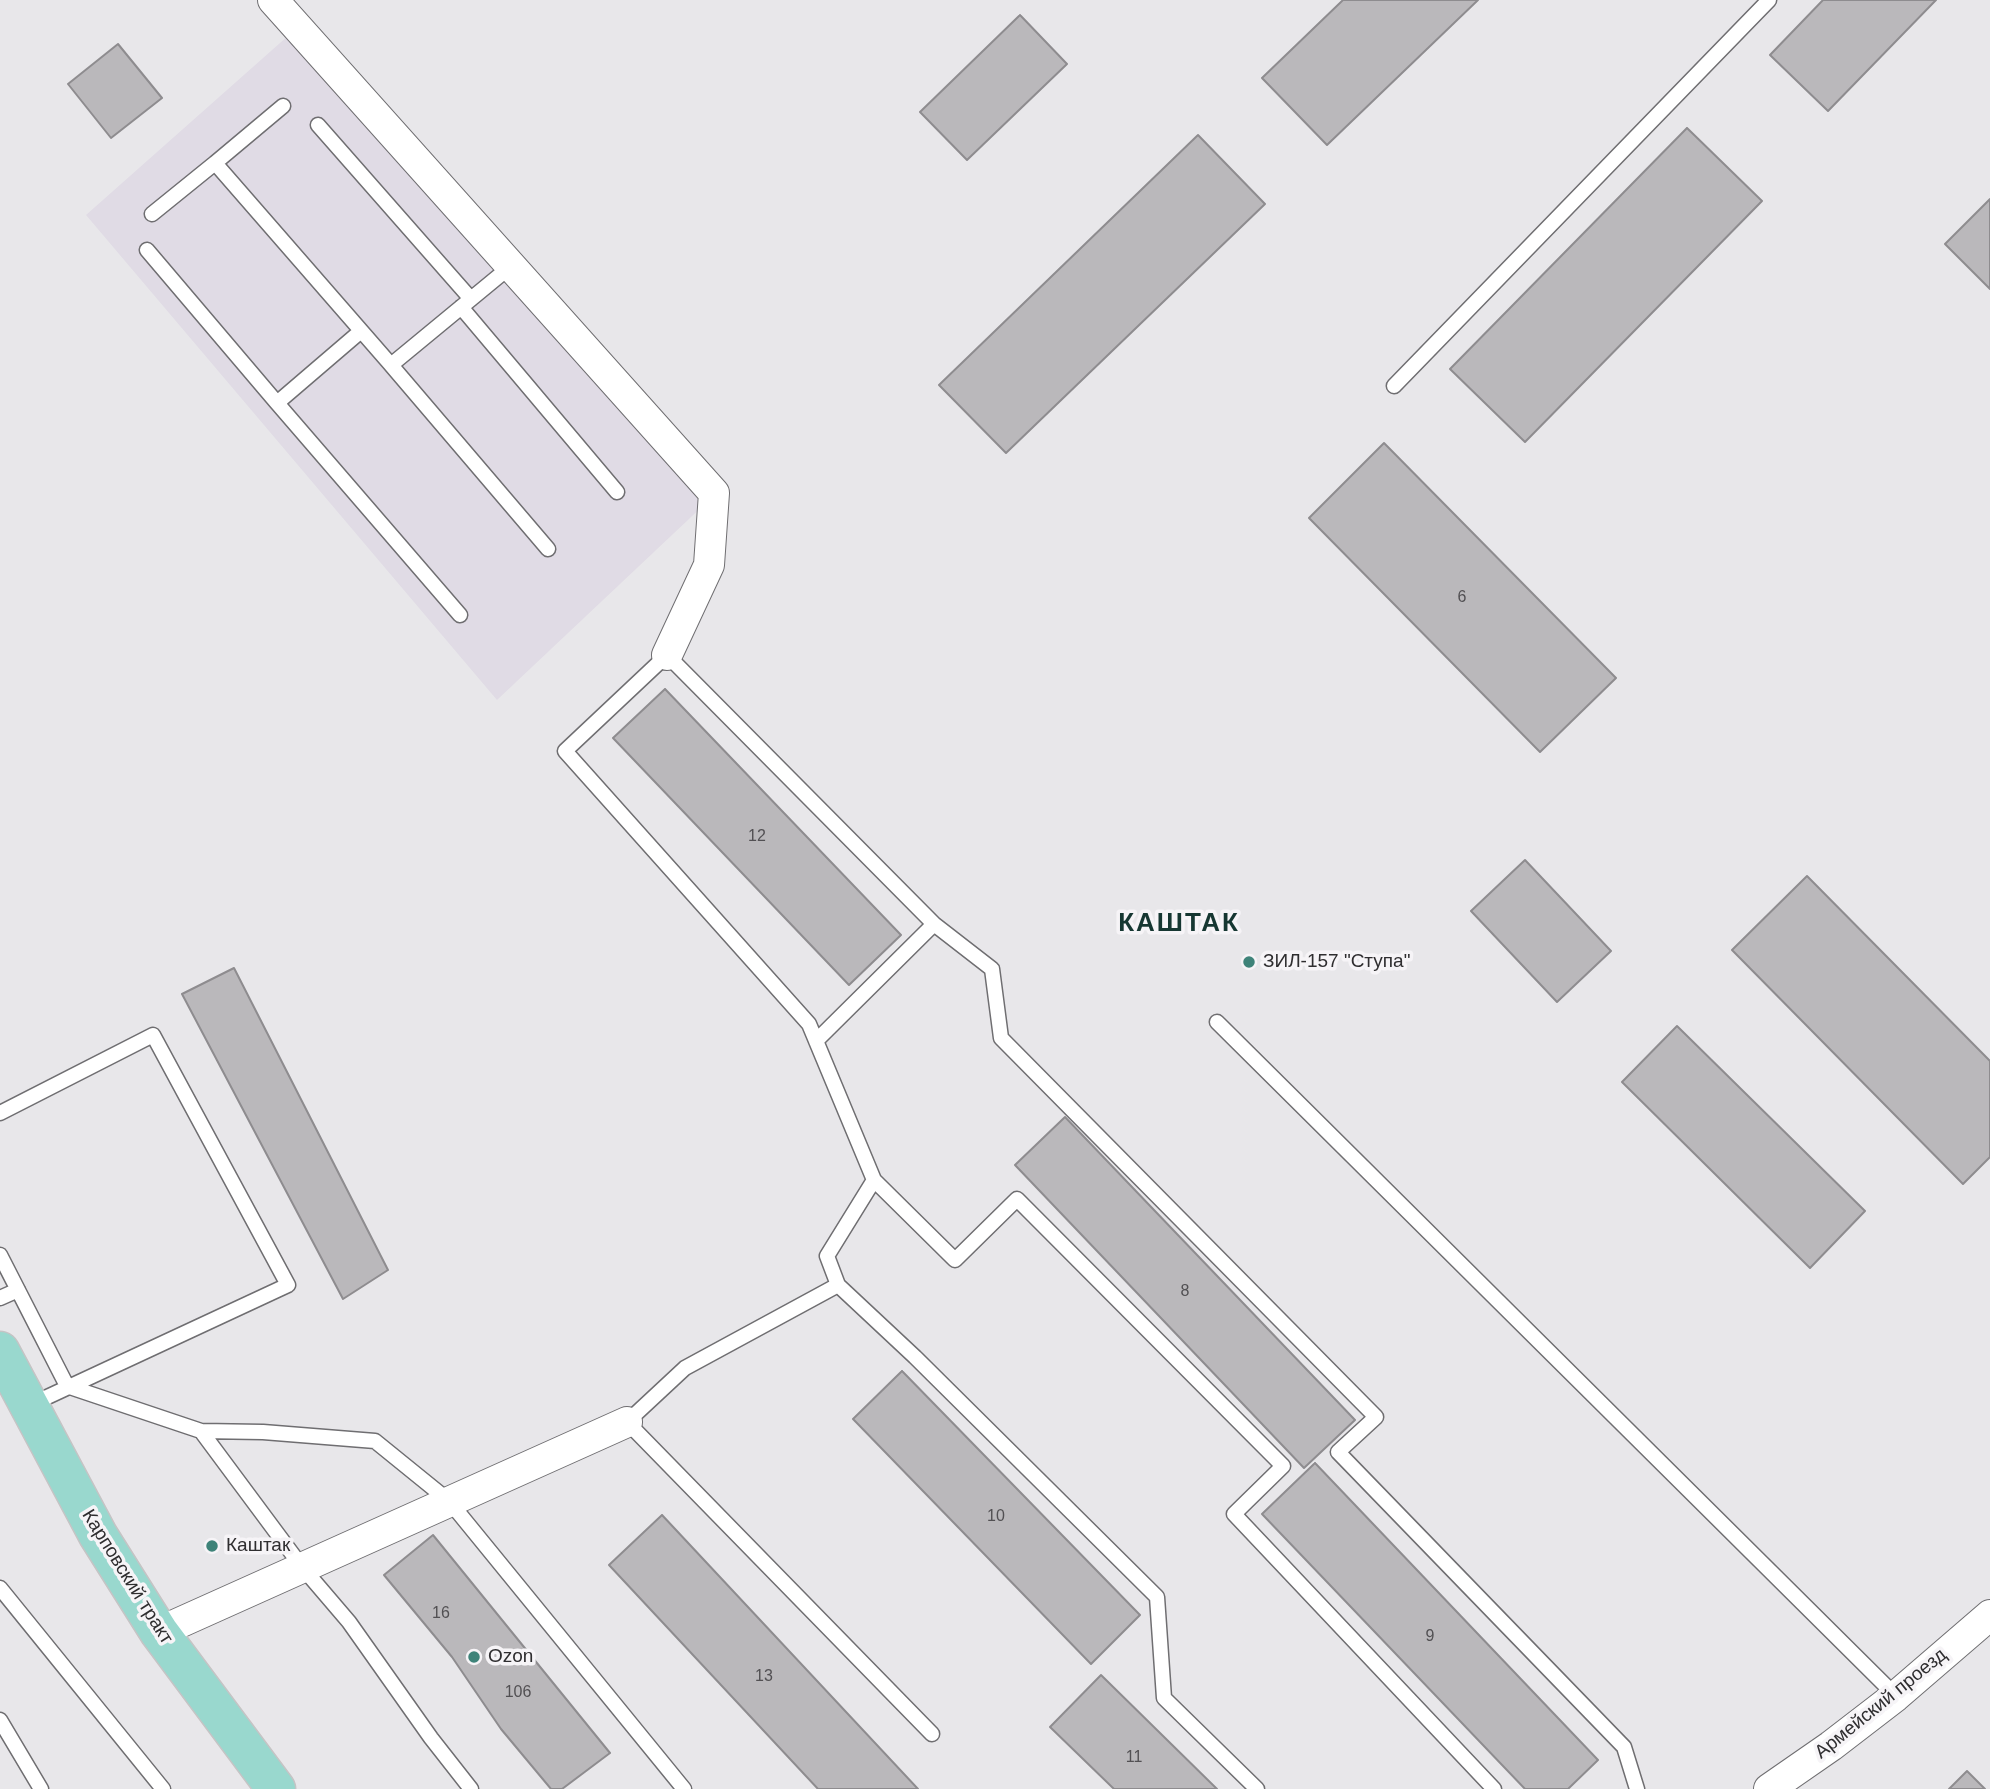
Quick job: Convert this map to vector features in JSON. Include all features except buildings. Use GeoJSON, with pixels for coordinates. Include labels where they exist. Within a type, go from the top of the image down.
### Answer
{"type":"FeatureCollection","features":[{"type":"Feature","properties":{"kind":"main road","name":"Карповский тракт"},"geometry":{"type":"LineString","coordinates":[[0,1351],[98,1535],[159,1632],[276,1789]]}},
{"type":"Feature","properties":{"kind":"street"},"geometry":{"type":"LineString","coordinates":[[273,0],[715,493],[709,565],[667,655]]}},
{"type":"Feature","properties":{"kind":"street"},"geometry":{"type":"LineString","coordinates":[[159,1632],[627,1422]]}},
{"type":"Feature","properties":{"kind":"street","name":"Армейский проезд"},"geometry":{"type":"LineString","coordinates":[[1769,1789],[1896,1696],[1990,1615]]}},
{"type":"Feature","properties":{"kind":"lane"},"geometry":{"type":"LineString","coordinates":[[1394,386],[1769,0]]}},
{"type":"Feature","properties":{"kind":"lane"},"geometry":{"type":"LineString","coordinates":[[152,214],[283,106]]}},
{"type":"Feature","properties":{"kind":"lane"},"geometry":{"type":"LineString","coordinates":[[318,125],[466,303],[617,492]]}},
{"type":"Feature","properties":{"kind":"lane"},"geometry":{"type":"LineString","coordinates":[[215,163],[548,549]]}},
{"type":"Feature","properties":{"kind":"lane"},"geometry":{"type":"LineString","coordinates":[[147,250],[460,615]]}},
{"type":"Feature","properties":{"kind":"lane"},"geometry":{"type":"LineString","coordinates":[[391,365],[511,266]]}},
{"type":"Feature","properties":{"kind":"lane"},"geometry":{"type":"LineString","coordinates":[[277,403],[361,331]]}},
{"type":"Feature","properties":{"kind":"lane"},"geometry":{"type":"LineString","coordinates":[[1494,1789],[1234,1514],[1283,1466],[1017,1199],[955,1260],[874,1180],[809,1024],[565,751],[667,655],[933,924],[992,970],[1001,1038],[1376,1417],[1338,1452],[1624,1747],[1637,1789]]}},
{"type":"Feature","properties":{"kind":"lane"},"geometry":{"type":"LineString","coordinates":[[816,1041],[933,924]]}},
{"type":"Feature","properties":{"kind":"lane"},"geometry":{"type":"LineString","coordinates":[[1217,1021],[1896,1696]]}},
{"type":"Feature","properties":{"kind":"lane"},"geometry":{"type":"LineString","coordinates":[[0,1113],[152,1035],[288,1284],[28,1405]]}},
{"type":"Feature","properties":{"kind":"lane"},"geometry":{"type":"LineString","coordinates":[[874,1180],[827,1256],[838,1285],[915,1357],[1157,1597],[1164,1698],[1257,1789]]}},
{"type":"Feature","properties":{"kind":"lane"},"geometry":{"type":"LineString","coordinates":[[0,1255],[67,1386],[201,1431],[264,1432],[375,1441],[449,1501],[684,1789]]}},
{"type":"Feature","properties":{"kind":"lane"},"geometry":{"type":"LineString","coordinates":[[838,1285],[685,1368],[627,1422],[932,1734]]}},
{"type":"Feature","properties":{"kind":"lane"},"geometry":{"type":"LineString","coordinates":[[0,1298],[18,1290]]}},
{"type":"Feature","properties":{"kind":"lane"},"geometry":{"type":"LineString","coordinates":[[201,1431],[302,1567],[349,1622],[431,1738],[471,1789]]}},
{"type":"Feature","properties":{"kind":"lane"},"geometry":{"type":"LineString","coordinates":[[0,1588],[163,1789]]}},
{"type":"Feature","properties":{"kind":"lane"},"geometry":{"type":"LineString","coordinates":[[0,1720],[41,1789]]}},
{"type":"Feature","properties":{"kind":"shaded area"},"geometry":{"type":"Polygon","coordinates":[[[289,35],[707,502],[497,700],[86,215],[289,35]]]}},
{"type":"Feature","properties":{"kind":"place","name":"ЗИЛ-157 \"Ступа\""},"geometry":{"type":"Point","coordinates":[1249,962]}},
{"type":"Feature","properties":{"kind":"place","name":"Каштак"},"geometry":{"type":"Point","coordinates":[212,1546]}},
{"type":"Feature","properties":{"kind":"place","name":"Ozon"},"geometry":{"type":"Point","coordinates":[474,1657]}},
{"type":"Feature","properties":{"kind":"district","name":"КАШТАК"},"geometry":{"type":"Point","coordinates":[1179,924]}}]}
